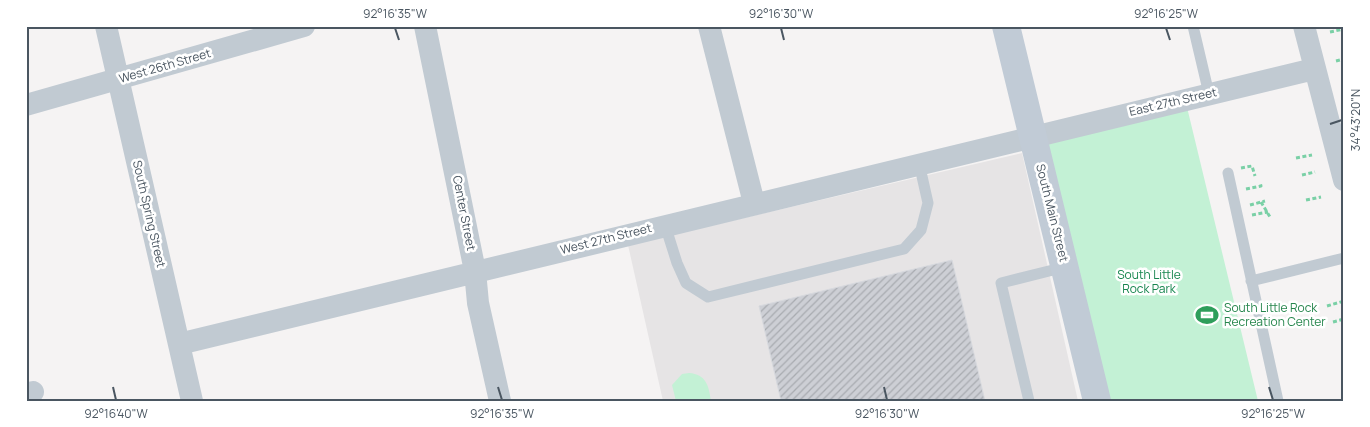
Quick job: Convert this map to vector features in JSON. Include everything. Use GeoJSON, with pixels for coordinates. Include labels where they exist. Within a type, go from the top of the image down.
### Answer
{"type":"FeatureCollection","features":[{"type":"Feature","properties":{"kind":"street","name":"South Spring Street"},"geometry":{"type":"LineString","coordinates":[[106,26],[192,401]]}},
{"type":"Feature","properties":{"kind":"street","name":"West 26th Street"},"geometry":{"type":"LineString","coordinates":[[26,104],[118,79],[272,31],[304,26]]}},
{"type":"Feature","properties":{"kind":"street","name":"Center Street"},"geometry":{"type":"LineString","coordinates":[[425,26],[475,271],[478,304],[500,401]]}},
{"type":"Feature","properties":{"kind":"street"},"geometry":{"type":"LineString","coordinates":[[709,26],[754,203]]}},
{"type":"Feature","properties":{"kind":"street","name":"South Main Street"},"geometry":{"type":"LineString","coordinates":[[1006,26],[1097,401]]}},
{"type":"Feature","properties":{"kind":"street"},"geometry":{"type":"LineString","coordinates":[[1304,26],[1344,180]]}},
{"type":"Feature","properties":{"kind":"street","name":"East 27th Street"},"geometry":{"type":"LineString","coordinates":[[1032,136],[1314,69]]}},
{"type":"Feature","properties":{"kind":"street","name":"West 27th Street"},"geometry":{"type":"LineString","coordinates":[[179,344],[1032,136]]}},
{"type":"Feature","properties":{"kind":"lane"},"geometry":{"type":"LineString","coordinates":[[1193,26],[1209,94]]}},
{"type":"Feature","properties":{"kind":"lane"},"geometry":{"type":"LineString","coordinates":[[665,225],[677,263],[686,283],[708,297],[804,274],[904,249],[921,230],[928,203],[919,163]]}},
{"type":"Feature","properties":{"kind":"lane"},"geometry":{"type":"LineString","coordinates":[[1228,173],[1278,401]]}},
{"type":"Feature","properties":{"kind":"lane"},"geometry":{"type":"LineString","coordinates":[[1251,281],[1344,258]]}},
{"type":"Feature","properties":{"kind":"lane"},"geometry":{"type":"LineString","coordinates":[[1029,401],[1001,283],[1065,267]]}},
{"type":"Feature","properties":{"kind":"path"},"geometry":{"type":"LineString","coordinates":[[1330,32],[1344,29]]}},
{"type":"Feature","properties":{"kind":"path"},"geometry":{"type":"LineString","coordinates":[[1336,61],[1344,59]]}},
{"type":"Feature","properties":{"kind":"path"},"geometry":{"type":"LineString","coordinates":[[1296,158],[1312,155]]}},
{"type":"Feature","properties":{"kind":"path"},"geometry":{"type":"LineString","coordinates":[[1240,168],[1252,166],[1255,176]]}},
{"type":"Feature","properties":{"kind":"path"},"geometry":{"type":"LineString","coordinates":[[1302,175],[1315,172]]}},
{"type":"Feature","properties":{"kind":"path"},"geometry":{"type":"LineString","coordinates":[[1245,189],[1261,186],[1260,182]]}},
{"type":"Feature","properties":{"kind":"path"},"geometry":{"type":"LineString","coordinates":[[1306,200],[1321,197]]}},
{"type":"Feature","properties":{"kind":"path"},"geometry":{"type":"LineString","coordinates":[[1249,205],[1263,201],[1270,217]]}},
{"type":"Feature","properties":{"kind":"path"},"geometry":{"type":"LineString","coordinates":[[1252,215],[1268,212]]}},
{"type":"Feature","properties":{"kind":"path"},"geometry":{"type":"LineString","coordinates":[[1326,306],[1344,301]]}},
{"type":"Feature","properties":{"kind":"path"},"geometry":{"type":"LineString","coordinates":[[1333,322],[1344,319]]}},
{"type":"Feature","properties":{"kind":"shaded area"},"geometry":{"type":"Polygon","coordinates":[[[1022,153],[1078,401],[663,401],[628,245],[1022,153]]]}},
{"type":"Feature","properties":{"kind":"green space","name":"South Little Rock Park"},"geometry":{"type":"Polygon","coordinates":[[[1185,99],[1258,401],[1097,401],[1032,136],[1185,99]]]}},
{"type":"Feature","properties":{"kind":"green space"},"geometry":{"type":"Polygon","coordinates":[[[689,373],[703,378],[709,390],[711,401],[676,401],[672,385],[682,374],[689,373]]]}},
{"type":"Feature","properties":{"kind":"building"},"geometry":{"type":"Polygon","coordinates":[[[952,260],[985,401],[781,401],[759,306],[952,260]]]}},
{"type":"Feature","properties":{"kind":"place","name":"South Little Rock Recreation Center"},"geometry":{"type":"Point","coordinates":[1207,315]}}]}
